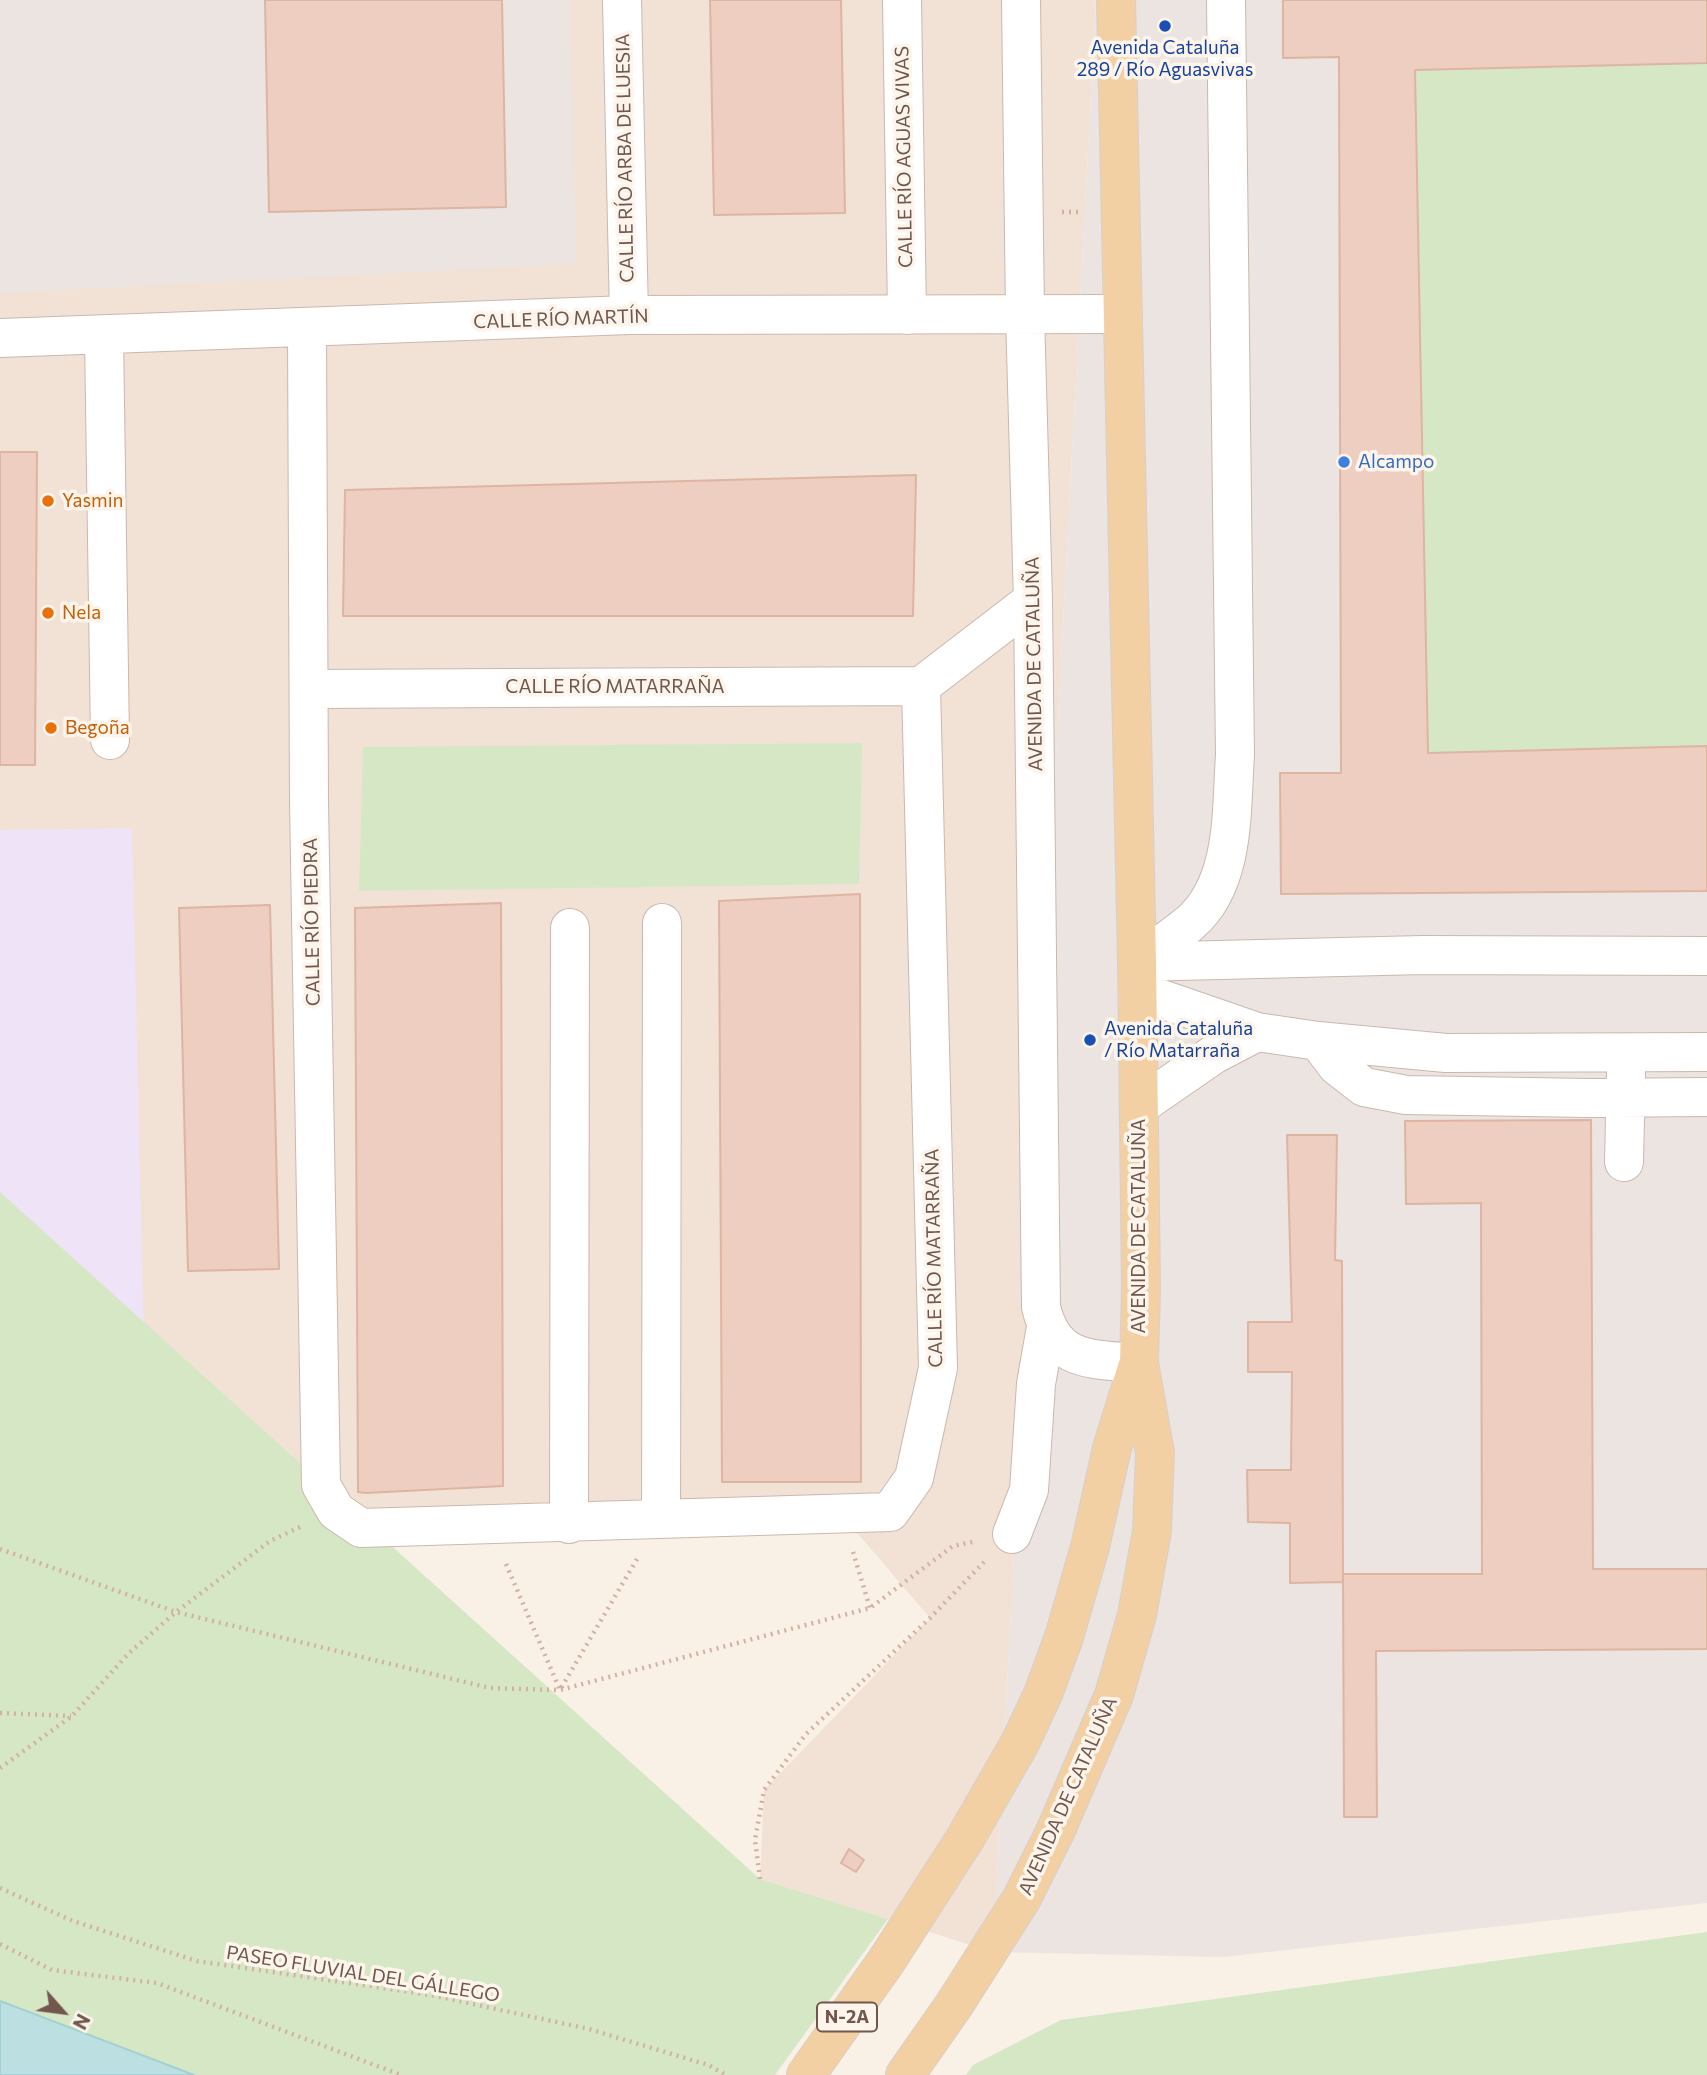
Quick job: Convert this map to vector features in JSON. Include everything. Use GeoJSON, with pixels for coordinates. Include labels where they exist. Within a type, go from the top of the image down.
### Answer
{"type":"FeatureCollection","features":[{"type":"Feature","properties":{"kind":"main road","name":"AVENIDA DE CATALUÑA"},"geometry":{"type":"LineString","coordinates":[[905,2075],[954,2005],[1022,1898],[1055,1832],[1114,1695],[1138,1615],[1149,1559],[1155,1464],[1139,1363],[1138,977],[1116,0]]}},
{"type":"Feature","properties":{"kind":"main road","name":"AVENIDA DE CATALUÑA"},"geometry":{"type":"LineString","coordinates":[[806,2075],[887,1960],[966,1837],[1020,1744],[1043,1694],[1064,1637],[1090,1546],[1112,1448],[1139,1363]]}},
{"type":"Feature","properties":{"kind":"street","name":"CALLE RÍO ARBA DE LUESIA"},"geometry":{"type":"LineString","coordinates":[[622,0],[629,316]]}},
{"type":"Feature","properties":{"kind":"street","name":"CALLE RÍO AGUAS VIVAS"},"geometry":{"type":"LineString","coordinates":[[902,0],[907,314]]}},
{"type":"Feature","properties":{"kind":"street","name":"AVENIDA DE CATALUÑA"},"geometry":{"type":"LineString","coordinates":[[1021,0],[1024,314],[1033,600],[1041,1307],[1046,1326],[1058,1343],[1076,1355],[1139,1363]]}},
{"type":"Feature","properties":{"kind":"street"},"geometry":{"type":"LineString","coordinates":[[1138,977],[1206,904],[1220,880],[1229,834],[1235,755],[1226,0]]}},
{"type":"Feature","properties":{"kind":"street","name":"CALLE RÍO MARTÍN"},"geometry":{"type":"LineString","coordinates":[[0,338],[629,316],[1123,314]]}},
{"type":"Feature","properties":{"kind":"street","name":"CALLE RÍO PIEDRA"},"geometry":{"type":"LineString","coordinates":[[307,329],[309,689],[321,1485],[336,1511]]}},
{"type":"Feature","properties":{"kind":"street"},"geometry":{"type":"LineString","coordinates":[[104,336],[110,740]]}},
{"type":"Feature","properties":{"kind":"street"},"geometry":{"type":"LineString","coordinates":[[921,686],[1033,600]]}},
{"type":"Feature","properties":{"kind":"street","name":"CALLE RÍO MATARRAÑA"},"geometry":{"type":"LineString","coordinates":[[309,689],[921,686],[938,1368],[914,1478],[890,1513],[361,1528],[336,1511]]}},
{"type":"Feature","properties":{"kind":"street"},"geometry":{"type":"LineString","coordinates":[[661,1519],[662,923]]}},
{"type":"Feature","properties":{"kind":"street"},"geometry":{"type":"LineString","coordinates":[[569,1524],[570,928]]}},
{"type":"Feature","properties":{"kind":"street"},"geometry":{"type":"LineString","coordinates":[[1138,977],[1423,956],[1707,956]]}},
{"type":"Feature","properties":{"kind":"street"},"geometry":{"type":"LineString","coordinates":[[1138,977],[1256,1032],[1318,1041],[1446,1053],[1707,1052]]}},
{"type":"Feature","properties":{"kind":"street"},"geometry":{"type":"LineString","coordinates":[[1139,1106],[1213,1055],[1256,1032]]}},
{"type":"Feature","properties":{"kind":"street"},"geometry":{"type":"LineString","coordinates":[[1318,1041],[1338,1066],[1364,1087],[1406,1095],[1707,1097]]}},
{"type":"Feature","properties":{"kind":"street"},"geometry":{"type":"LineString","coordinates":[[1623,1162],[1626,1052]]}},
{"type":"Feature","properties":{"kind":"street","name":"AVENIDA DE CATALUÑA"},"geometry":{"type":"LineString","coordinates":[[1012,1534],[1029,1490],[1036,1384],[1046,1326]]}},
{"type":"Feature","properties":{"kind":"path"},"geometry":{"type":"LineString","coordinates":[[0,1768],[72,1716],[128,1653],[176,1612],[270,1541],[336,1511]]}},
{"type":"Feature","properties":{"kind":"path"},"geometry":{"type":"LineString","coordinates":[[841,1514],[870,1608]]}},
{"type":"Feature","properties":{"kind":"path"},"geometry":{"type":"LineString","coordinates":[[560,1690],[661,1519]]}},
{"type":"Feature","properties":{"kind":"path"},"geometry":{"type":"LineString","coordinates":[[489,1524],[560,1690]]}},
{"type":"Feature","properties":{"kind":"path"},"geometry":{"type":"LineString","coordinates":[[0,1549],[176,1612],[490,1688],[560,1690],[870,1608],[953,1546],[1012,1534]]}},
{"type":"Feature","properties":{"kind":"path"},"geometry":{"type":"LineString","coordinates":[[760,1879],[755,1840],[764,1790],[806,1734],[930,1618],[1012,1534]]}},
{"type":"Feature","properties":{"kind":"path"},"geometry":{"type":"LineString","coordinates":[[0,1713],[72,1716]]}},
{"type":"Feature","properties":{"kind":"path","name":"PASEO FLUVIAL DEL GÁLLEGO"},"geometry":{"type":"LineString","coordinates":[[0,1888],[73,1921],[197,1961],[431,1995],[589,2029],[708,2065],[726,2075]]}},
{"type":"Feature","properties":{"kind":"path"},"geometry":{"type":"LineString","coordinates":[[0,1944],[52,1970],[157,1983],[401,2075]]}},
{"type":"Feature","properties":{"kind":"shaded area"},"geometry":{"type":"Polygon","coordinates":[[[0,0],[1096,0],[993,1952],[760,1879],[764,1790],[930,1618],[841,1514],[336,1511],[0,1351],[0,0]]]}},
{"type":"Feature","properties":{"kind":"shaded area"},"geometry":{"type":"Polygon","coordinates":[[[0,0],[570,0],[576,253],[574,264],[0,293],[0,0]]]}},
{"type":"Feature","properties":{"kind":"shaded area"},"geometry":{"type":"Polygon","coordinates":[[[1096,0],[1707,0],[1707,1903],[1224,1957],[993,1952],[1096,0]]]}},
{"type":"Feature","properties":{"kind":"shaded area"},"geometry":{"type":"Polygon","coordinates":[[[132,828],[144,1347],[0,1353],[0,830],[132,828]]]}},
{"type":"Feature","properties":{"kind":"green space"},"geometry":{"type":"Polygon","coordinates":[[[1707,63],[1707,746],[1428,753],[1415,70],[1707,63]]]}},
{"type":"Feature","properties":{"kind":"green space"},"geometry":{"type":"Polygon","coordinates":[[[862,743],[859,884],[359,891],[363,747],[862,743]]]}},
{"type":"Feature","properties":{"kind":"green space"},"geometry":{"type":"Polygon","coordinates":[[[0,1192],[760,1879],[888,1919],[775,2075],[194,2075],[0,2001],[0,1192]]]}},
{"type":"Feature","properties":{"kind":"green space"},"geometry":{"type":"Polygon","coordinates":[[[1707,1932],[1707,2075],[966,2075],[973,2065],[1061,2020],[1707,1932]]]}},
{"type":"Feature","properties":{"kind":"water"},"geometry":{"type":"Polygon","coordinates":[[[0,2001],[194,2075],[0,2075],[0,2001]]]}},
{"type":"Feature","properties":{"kind":"building"},"geometry":{"type":"Polygon","coordinates":[[[265,0],[502,0],[506,207],[269,212],[265,0]]]}},
{"type":"Feature","properties":{"kind":"building"},"geometry":{"type":"Polygon","coordinates":[[[710,0],[841,0],[845,213],[714,215],[710,0]]]}},
{"type":"Feature","properties":{"kind":"building"},"geometry":{"type":"Polygon","coordinates":[[[1283,0],[1707,0],[1707,63],[1415,70],[1428,753],[1707,746],[1707,891],[1281,894],[1280,773],[1341,773],[1339,57],[1283,58],[1283,0]]]}},
{"type":"Feature","properties":{"kind":"building"},"geometry":{"type":"Polygon","coordinates":[[[0,452],[37,452],[35,765],[0,765],[0,452]]]}},
{"type":"Feature","properties":{"kind":"building"},"geometry":{"type":"Polygon","coordinates":[[[916,475],[913,616],[343,616],[345,490],[916,475]]]}},
{"type":"Feature","properties":{"kind":"building"},"geometry":{"type":"Polygon","coordinates":[[[860,894],[861,1482],[722,1482],[719,901],[860,894]]]}},
{"type":"Feature","properties":{"kind":"building"},"geometry":{"type":"Polygon","coordinates":[[[501,903],[503,1486],[358,1492],[355,908],[501,903]]]}},
{"type":"Feature","properties":{"kind":"building"},"geometry":{"type":"Polygon","coordinates":[[[270,905],[279,1269],[188,1271],[179,908],[270,905]]]}},
{"type":"Feature","properties":{"kind":"building"},"geometry":{"type":"Polygon","coordinates":[[[1591,1120],[1593,1569],[1707,1569],[1707,1649],[1376,1651],[1377,1817],[1344,1817],[1343,1574],[1482,1574],[1481,1203],[1406,1204],[1405,1121],[1591,1120]]]}},
{"type":"Feature","properties":{"kind":"building"},"geometry":{"type":"Polygon","coordinates":[[[1287,1135],[1337,1135],[1335,1260],[1342,1261],[1343,1582],[1290,1583],[1290,1523],[1248,1522],[1247,1470],[1291,1470],[1292,1372],[1248,1372],[1248,1322],[1292,1322],[1287,1135]]]}},
{"type":"Feature","properties":{"kind":"building"},"geometry":{"type":"Polygon","coordinates":[[[849,1849],[864,1860],[856,1872],[841,1863],[849,1849]]]}},
{"type":"Feature","properties":{"kind":"place","name":"Avenida Cataluña 289 / Río Aguasvivas"},"geometry":{"type":"Point","coordinates":[1165,26]}},
{"type":"Feature","properties":{"kind":"place","name":"Alcampo"},"geometry":{"type":"Point","coordinates":[1344,462]}},
{"type":"Feature","properties":{"kind":"place","name":"Yasmin"},"geometry":{"type":"Point","coordinates":[48,501]}},
{"type":"Feature","properties":{"kind":"place","name":"Nela"},"geometry":{"type":"Point","coordinates":[48,613]}},
{"type":"Feature","properties":{"kind":"place","name":"Begoña"},"geometry":{"type":"Point","coordinates":[51,728]}},
{"type":"Feature","properties":{"kind":"place","name":"Avenida Cataluña / Río Matarraña"},"geometry":{"type":"Point","coordinates":[1090,1040]}}]}
